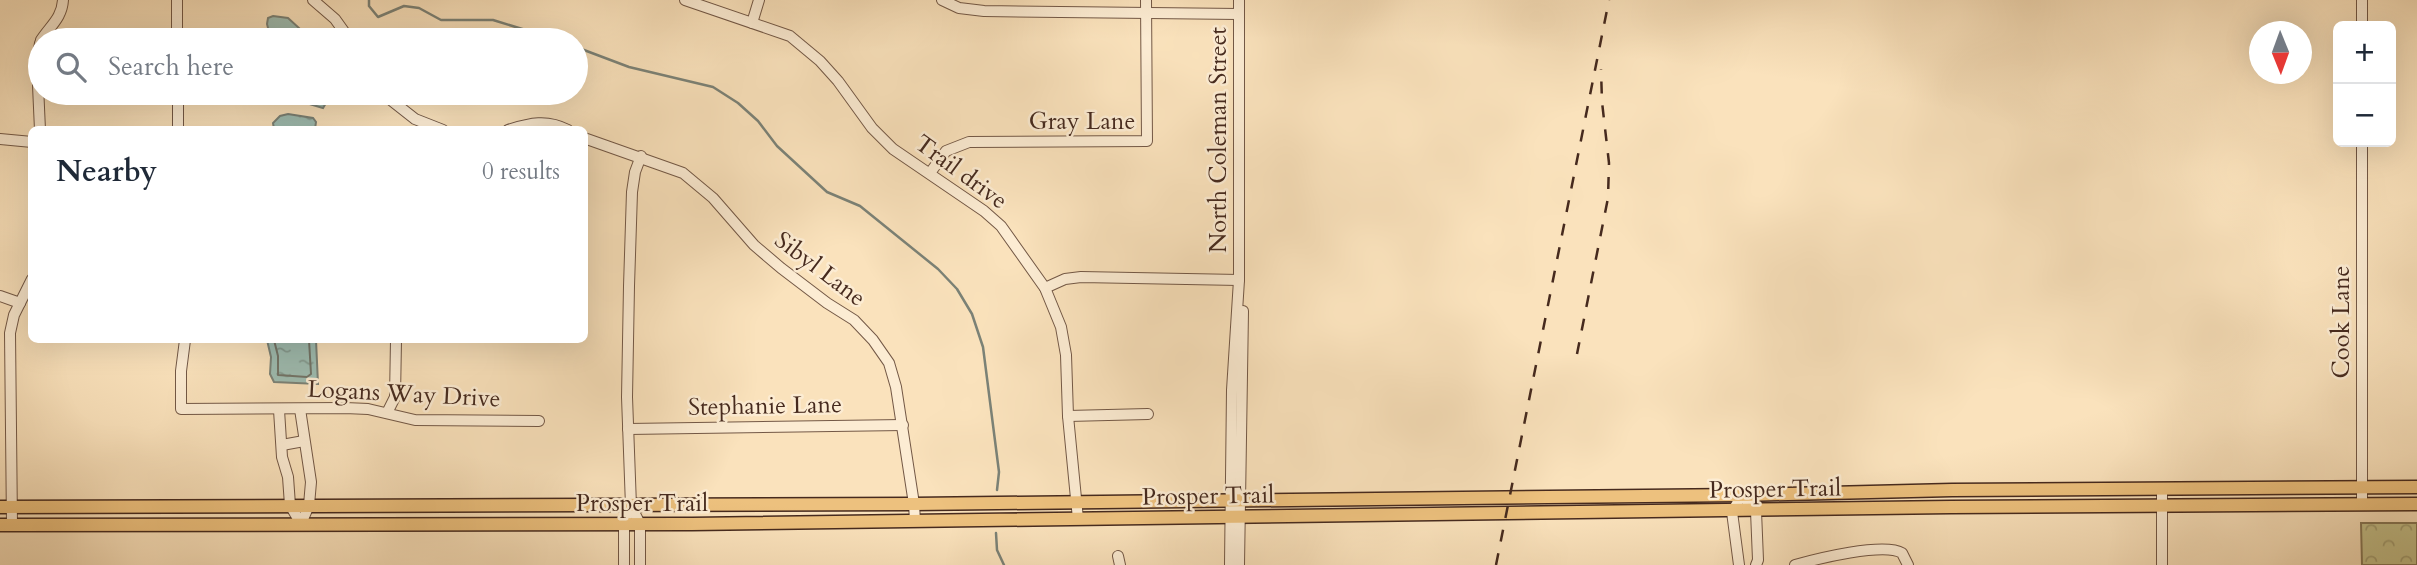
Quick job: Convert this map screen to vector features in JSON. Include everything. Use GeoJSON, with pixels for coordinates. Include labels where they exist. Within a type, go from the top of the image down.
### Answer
{"type":"FeatureCollection","features":[{"type":"Feature","properties":{"kind":"main road","name":"Prosper Trail"},"geometry":{"type":"LineString","coordinates":[[6,507],[914,504],[1742,495],[1951,490],[2417,487]]}},
{"type":"Feature","properties":{"kind":"main road"},"geometry":{"type":"LineString","coordinates":[[1951,490],[1951,507]]}},
{"type":"Feature","properties":{"kind":"main road","name":"Prosper Trail"},"geometry":{"type":"LineString","coordinates":[[6,525],[640,524],[1732,512],[1951,507],[2417,504]]}},
{"type":"Feature","properties":{"kind":"street"},"geometry":{"type":"LineString","coordinates":[[52,28],[64,0]]}},
{"type":"Feature","properties":{"kind":"street"},"geometry":{"type":"LineString","coordinates":[[177,0],[177,28]]}},
{"type":"Feature","properties":{"kind":"street"},"geometry":{"type":"LineString","coordinates":[[313,0],[341,28]]}},
{"type":"Feature","properties":{"kind":"street","name":"Trail drive"},"geometry":{"type":"LineString","coordinates":[[685,0],[790,36],[820,61],[872,128],[893,149],[1001,226],[1045,288],[1061,327],[1066,355],[1068,416],[1078,519]]}},
{"type":"Feature","properties":{"kind":"street"},"geometry":{"type":"LineString","coordinates":[[752,23],[759,0]]}},
{"type":"Feature","properties":{"kind":"street"},"geometry":{"type":"LineString","coordinates":[[942,0],[959,8],[984,11],[1240,14]]}},
{"type":"Feature","properties":{"kind":"street","name":"Gray Lane"},"geometry":{"type":"LineString","coordinates":[[930,173],[946,151],[969,142],[1147,141],[1146,0]]}},
{"type":"Feature","properties":{"kind":"street","name":"North Coleman Street"},"geometry":{"type":"LineString","coordinates":[[1239,0],[1239,280],[1232,390],[1234,501],[1239,565]]}},
{"type":"Feature","properties":{"kind":"street"},"geometry":{"type":"LineString","coordinates":[[2362,0],[2362,21]]}},
{"type":"Feature","properties":{"kind":"street"},"geometry":{"type":"LineString","coordinates":[[39,105],[40,126]]}},
{"type":"Feature","properties":{"kind":"street"},"geometry":{"type":"LineString","coordinates":[[178,105],[178,126]]}},
{"type":"Feature","properties":{"kind":"street"},"geometry":{"type":"LineString","coordinates":[[397,105],[415,119],[433,126]]}},
{"type":"Feature","properties":{"kind":"street"},"geometry":{"type":"LineString","coordinates":[[411,126],[415,119]]}},
{"type":"Feature","properties":{"kind":"street"},"geometry":{"type":"LineString","coordinates":[[522,126],[544,122],[556,126]]}},
{"type":"Feature","properties":{"kind":"street"},"geometry":{"type":"LineString","coordinates":[[0,139],[28,142]]}},
{"type":"Feature","properties":{"kind":"street","name":"Sibyl Lane"},"geometry":{"type":"LineString","coordinates":[[588,139],[641,156],[682,173],[698,185],[754,245],[827,303],[854,320],[873,340],[889,363],[897,387],[915,521]]}},
{"type":"Feature","properties":{"kind":"street","name":"Cook Lane"},"geometry":{"type":"LineString","coordinates":[[2362,147],[2362,503]]}},
{"type":"Feature","properties":{"kind":"street"},"geometry":{"type":"LineString","coordinates":[[624,565],[624,524],[631,506],[628,429],[632,192],[641,156]]}},
{"type":"Feature","properties":{"kind":"street"},"geometry":{"type":"LineString","coordinates":[[1045,288],[1065,279],[1081,277],[1239,280]]}},
{"type":"Feature","properties":{"kind":"street"},"geometry":{"type":"LineString","coordinates":[[6,525],[5,427],[9,333],[28,287]]}},
{"type":"Feature","properties":{"kind":"street"},"geometry":{"type":"LineString","coordinates":[[0,296],[20,303]]}},
{"type":"Feature","properties":{"kind":"street","name":"Logans Way Drive"},"geometry":{"type":"LineString","coordinates":[[185,343],[181,409],[345,408],[368,409],[415,420],[540,421]]}},
{"type":"Feature","properties":{"kind":"street"},"geometry":{"type":"LineString","coordinates":[[387,413],[395,397],[396,343]]}},
{"type":"Feature","properties":{"kind":"street"},"geometry":{"type":"LineString","coordinates":[[300,409],[311,482],[309,505],[301,524]]}},
{"type":"Feature","properties":{"kind":"street"},"geometry":{"type":"LineString","coordinates":[[279,410],[290,505],[301,524]]}},
{"type":"Feature","properties":{"kind":"street"},"geometry":{"type":"LineString","coordinates":[[1068,416],[1148,414]]}},
{"type":"Feature","properties":{"kind":"street","name":"Stephanie Lane"},"geometry":{"type":"LineString","coordinates":[[628,429],[903,425]]}},
{"type":"Feature","properties":{"kind":"street"},"geometry":{"type":"LineString","coordinates":[[282,445],[304,441]]}},
{"type":"Feature","properties":{"kind":"street"},"geometry":{"type":"LineString","coordinates":[[2162,490],[2162,565]]}},
{"type":"Feature","properties":{"kind":"street"},"geometry":{"type":"LineString","coordinates":[[1738,565],[1732,512],[1742,495],[1756,511],[1756,565]]}},
{"type":"Feature","properties":{"kind":"street"},"geometry":{"type":"LineString","coordinates":[[631,506],[640,524],[640,565]]}},
{"type":"Feature","properties":{"kind":"street","name":"North Coleman Street"},"geometry":{"type":"LineString","coordinates":[[1230,565],[1235,516]]}},
{"type":"Feature","properties":{"kind":"street"},"geometry":{"type":"LineString","coordinates":[[1795,565],[1862,551],[1898,550],[1908,565]]}},
{"type":"Feature","properties":{"kind":"green space"},"geometry":{"type":"Polygon","coordinates":[[[2361,523],[2417,523],[2417,565],[2362,565],[2361,523]]]}},
{"type":"Feature","properties":{"kind":"water"},"geometry":{"type":"Polygon","coordinates":[[[268,18],[288,18],[299,28],[268,28],[268,18]]]}},
{"type":"Feature","properties":{"kind":"water"},"geometry":{"type":"Polygon","coordinates":[[[288,114],[313,118],[315,126],[274,126],[280,116],[288,114]]]}},
{"type":"Feature","properties":{"kind":"water"},"geometry":{"type":"Polygon","coordinates":[[[268,343],[316,343],[318,384],[274,382],[270,374],[271,357],[268,343]]]}},
{"type":"Feature","properties":{"kind":"waterway"},"geometry":{"type":"LineString","coordinates":[[369,0],[369,6],[378,17],[404,6],[419,8],[441,20],[493,20],[519,28]]}},
{"type":"Feature","properties":{"kind":"waterway"},"geometry":{"type":"LineString","coordinates":[[588,52],[629,67],[713,87],[738,103],[758,121],[777,146],[827,192],[860,206],[938,269],[957,289],[972,314],[983,347],[999,472],[997,490]]}},
{"type":"Feature","properties":{"kind":"waterway"},"geometry":{"type":"LineString","coordinates":[[996,533],[997,550],[1004,565]]}},
{"type":"Feature","properties":{"kind":"railway"},"geometry":{"type":"LineString","coordinates":[[1496,565],[1609,0]]}},
{"type":"Feature","properties":{"kind":"railway"},"geometry":{"type":"LineString","coordinates":[[1577,354],[1608,198],[1609,163],[1601,69]]}}]}
